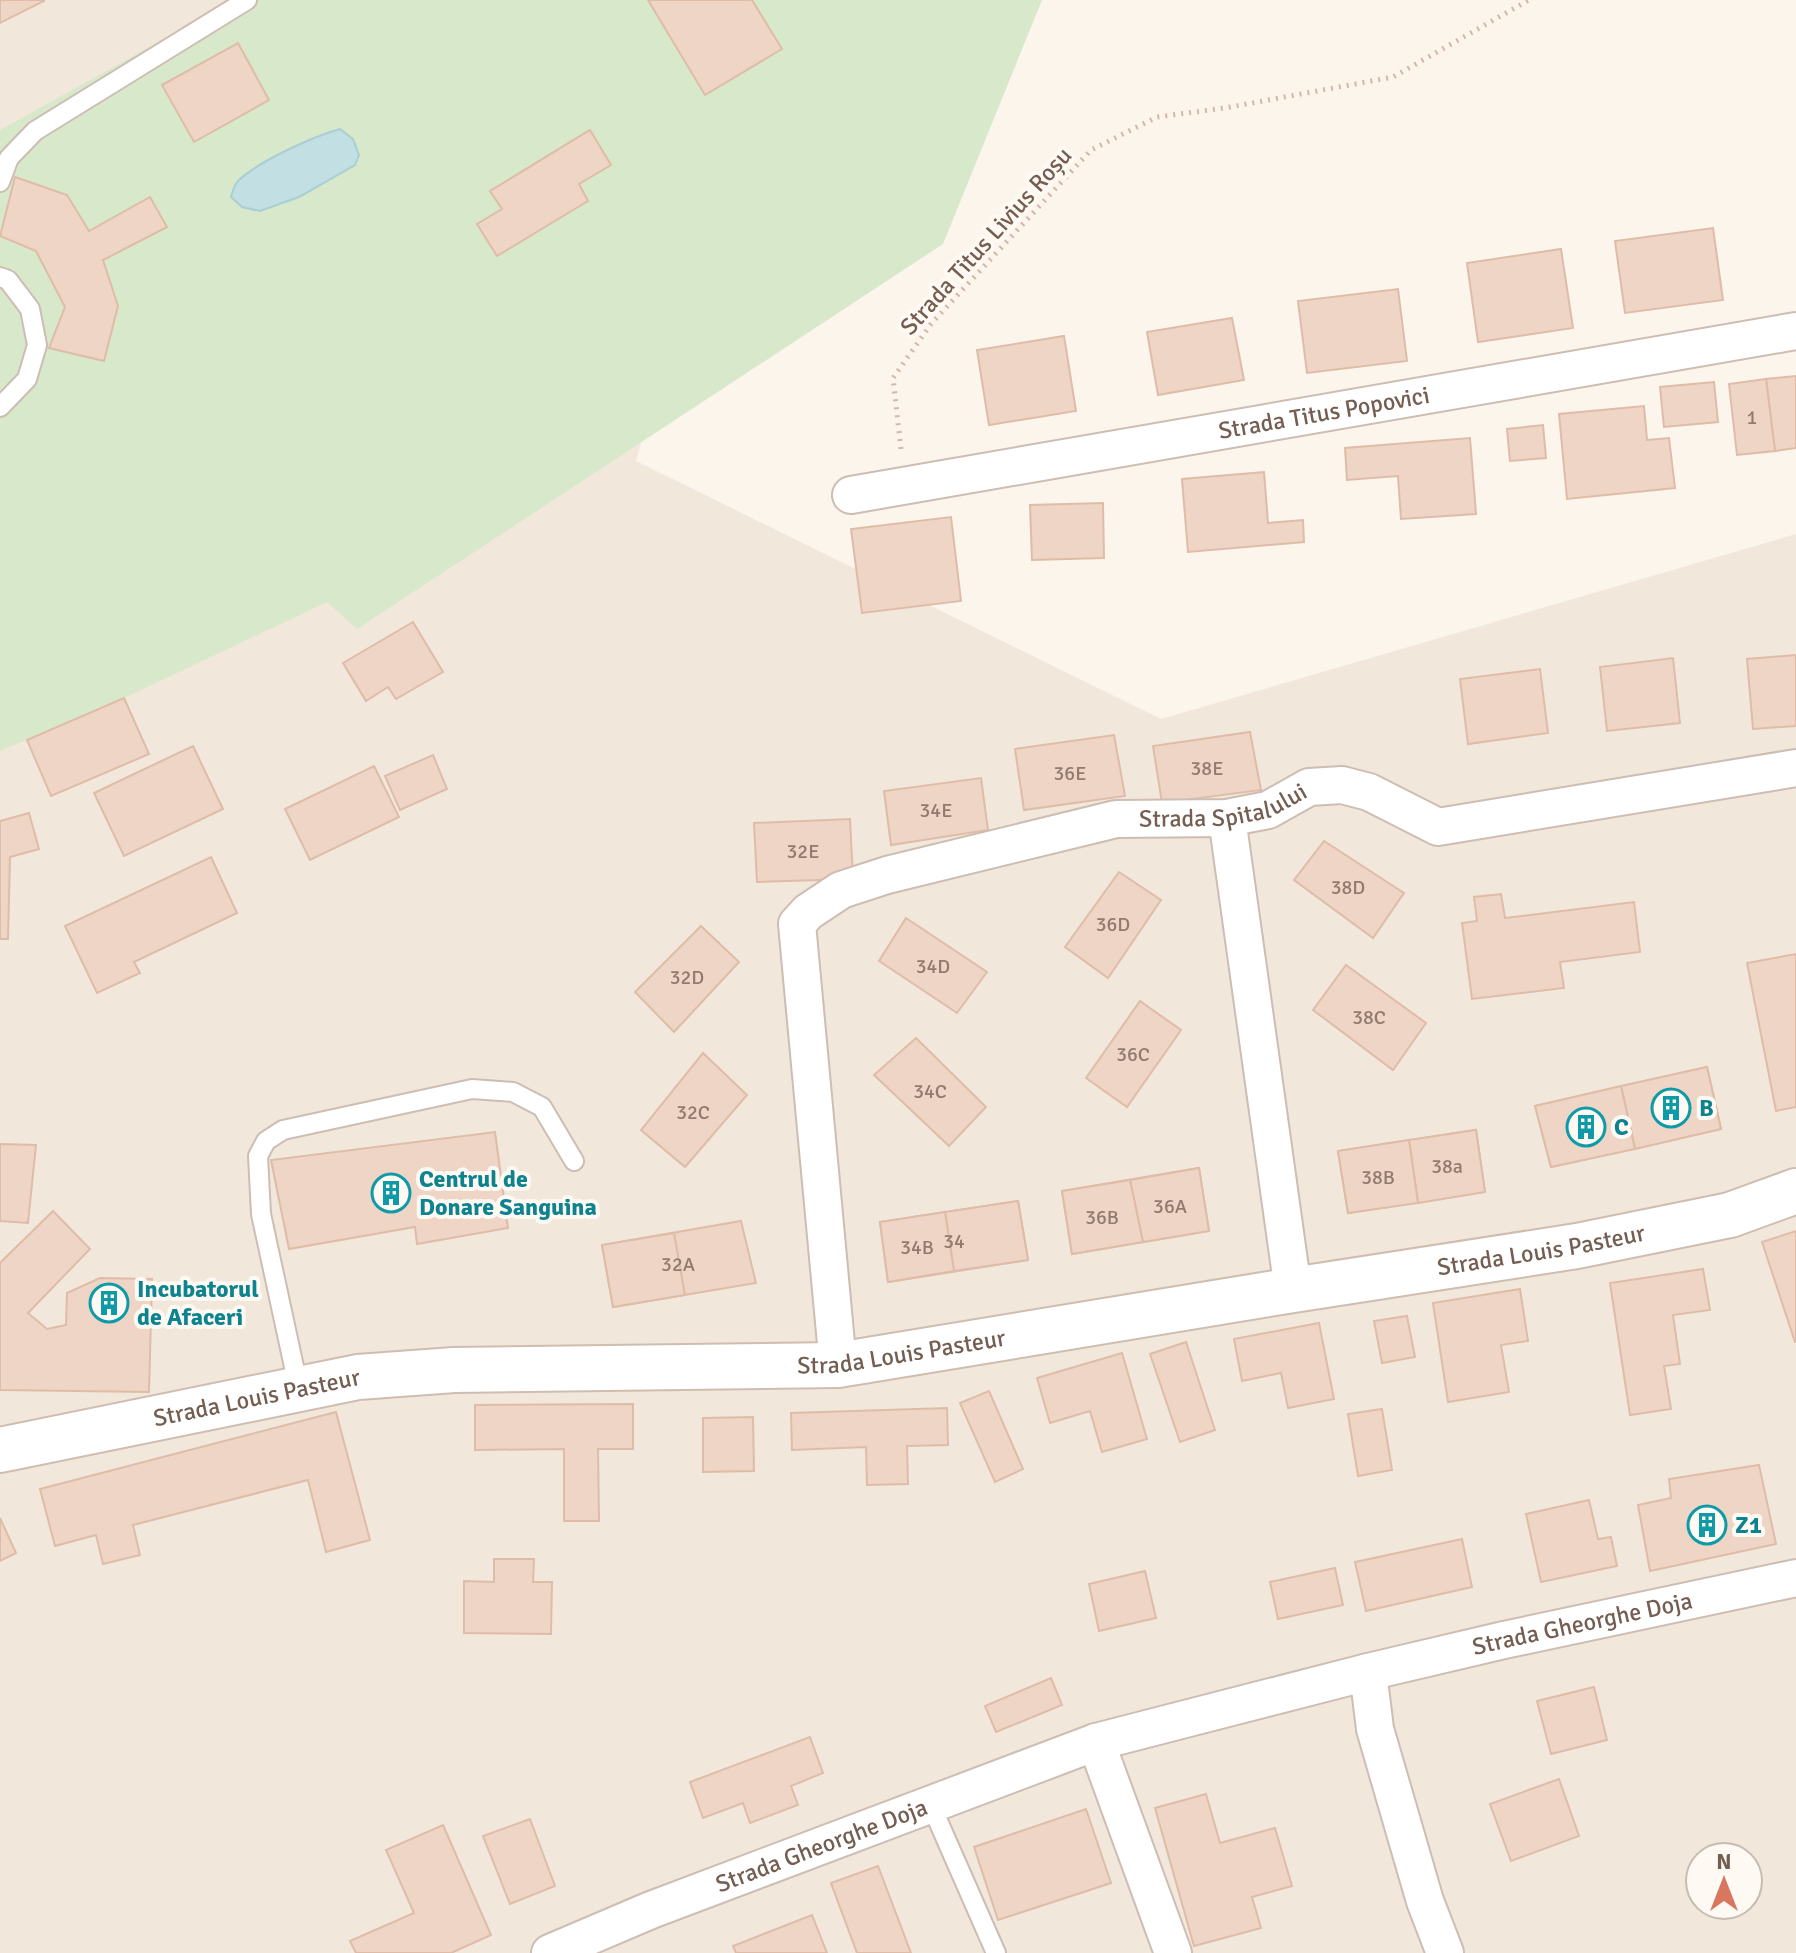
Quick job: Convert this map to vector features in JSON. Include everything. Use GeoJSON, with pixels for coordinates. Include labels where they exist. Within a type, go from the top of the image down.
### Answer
{"type":"FeatureCollection","features":[{"type":"Feature","properties":{"kind":"main road","name":"Strada Louis Pasteur"},"geometry":{"type":"LineString","coordinates":[[0,1450],[358,1377],[454,1370],[838,1365],[1577,1246],[1730,1215],[1796,1191]]}},
{"type":"Feature","properties":{"kind":"street","name":"Strada Titus Popovici"},"geometry":{"type":"LineString","coordinates":[[851,495],[1796,331]]}},
{"type":"Feature","properties":{"kind":"street","name":"Strada Spitalului"},"geometry":{"type":"LineString","coordinates":[[838,1365],[797,924],[808,912],[841,890],[1116,819],[1227,818],[1268,810],[1309,787],[1342,785],[1369,792],[1438,827],[1796,768]]}},
{"type":"Feature","properties":{"kind":"street"},"geometry":{"type":"LineString","coordinates":[[1227,818],[1293,1290]]}},
{"type":"Feature","properties":{"kind":"street","name":"Strada Gheorghe Doja"},"geometry":{"type":"LineString","coordinates":[[550,1953],[651,1910],[1096,1742],[1504,1640],[1796,1578]]}},
{"type":"Feature","properties":{"kind":"street"},"geometry":{"type":"LineString","coordinates":[[1368,1672],[1375,1729],[1425,1901],[1445,1953]]}},
{"type":"Feature","properties":{"kind":"street"},"geometry":{"type":"LineString","coordinates":[[1096,1742],[1173,1953]]}},
{"type":"Feature","properties":{"kind":"lane"},"geometry":{"type":"LineString","coordinates":[[0,182],[9,158],[35,131],[247,0]]}},
{"type":"Feature","properties":{"kind":"lane"},"geometry":{"type":"LineString","coordinates":[[0,277],[8,280],[30,309],[37,345],[27,379],[0,407]]}},
{"type":"Feature","properties":{"kind":"lane"},"geometry":{"type":"LineString","coordinates":[[299,1390],[261,1214],[258,1156],[266,1141],[283,1130],[472,1089],[513,1092],[542,1107],[574,1161]]}},
{"type":"Feature","properties":{"kind":"lane"},"geometry":{"type":"LineString","coordinates":[[931,1805],[996,1953]]}},
{"type":"Feature","properties":{"kind":"path","name":"Strada Titus Livius Roșu"},"geometry":{"type":"LineString","coordinates":[[906,485],[893,378],[931,324],[1091,150],[1157,117],[1225,108],[1393,77],[1529,0]]}},
{"type":"Feature","properties":{"kind":"shaded area"},"geometry":{"type":"Polygon","coordinates":[[[0,0],[733,0],[712,185],[636,461],[1161,719],[1796,534],[1796,1953],[0,1953],[0,0]]]}},
{"type":"Feature","properties":{"kind":"green space"},"geometry":{"type":"Polygon","coordinates":[[[234,0],[1042,0],[943,244],[357,629],[327,602],[124,698],[0,751],[0,130],[234,0]]]}},
{"type":"Feature","properties":{"kind":"water"},"geometry":{"type":"Polygon","coordinates":[[[340,129],[353,139],[359,155],[355,165],[299,197],[260,211],[242,207],[231,197],[237,182],[260,165],[302,143],[340,129]]]}},
{"type":"Feature","properties":{"kind":"building"},"geometry":{"type":"Polygon","coordinates":[[[0,0],[44,0],[44,1],[0,23],[0,0]]]}},
{"type":"Feature","properties":{"kind":"building"},"geometry":{"type":"Polygon","coordinates":[[[648,0],[752,0],[782,49],[705,95],[648,0]]]}},
{"type":"Feature","properties":{"kind":"building"},"geometry":{"type":"Polygon","coordinates":[[[238,43],[269,100],[194,142],[162,85],[238,43]]]}},
{"type":"Feature","properties":{"kind":"building"},"geometry":{"type":"Polygon","coordinates":[[[590,130],[611,165],[579,184],[588,201],[497,256],[477,224],[502,209],[490,191],[590,130]]]}},
{"type":"Feature","properties":{"kind":"building"},"geometry":{"type":"Polygon","coordinates":[[[15,177],[67,195],[89,231],[150,197],[167,227],[103,260],[118,306],[104,361],[49,348],[65,307],[36,251],[0,236],[15,177]]]}},
{"type":"Feature","properties":{"kind":"building"},"geometry":{"type":"Polygon","coordinates":[[[1713,228],[1723,300],[1625,313],[1615,241],[1713,228]]]}},
{"type":"Feature","properties":{"kind":"building"},"geometry":{"type":"Polygon","coordinates":[[[1561,249],[1573,328],[1478,342],[1467,263],[1561,249]]]}},
{"type":"Feature","properties":{"kind":"building"},"geometry":{"type":"Polygon","coordinates":[[[1398,289],[1407,361],[1307,373],[1298,301],[1398,289]]]}},
{"type":"Feature","properties":{"kind":"building"},"geometry":{"type":"Polygon","coordinates":[[[1232,318],[1244,380],[1158,395],[1147,332],[1232,318]]]}},
{"type":"Feature","properties":{"kind":"building"},"geometry":{"type":"Polygon","coordinates":[[[1064,336],[1076,411],[989,425],[977,350],[1064,336]]]}},
{"type":"Feature","properties":{"kind":"building"},"geometry":{"type":"Polygon","coordinates":[[[1796,376],[1796,448],[1775,451],[1766,379],[1796,376]]]}},
{"type":"Feature","properties":{"kind":"building"},"geometry":{"type":"Polygon","coordinates":[[[1766,379],[1775,451],[1737,455],[1729,384],[1766,379]]]}},
{"type":"Feature","properties":{"kind":"building"},"geometry":{"type":"Polygon","coordinates":[[[1714,382],[1718,422],[1664,427],[1660,387],[1714,382]]]}},
{"type":"Feature","properties":{"kind":"building"},"geometry":{"type":"Polygon","coordinates":[[[1644,406],[1647,440],[1669,438],[1675,488],[1567,499],[1559,414],[1644,406]]]}},
{"type":"Feature","properties":{"kind":"building"},"geometry":{"type":"Polygon","coordinates":[[[1543,425],[1546,458],[1510,461],[1507,429],[1543,425]]]}},
{"type":"Feature","properties":{"kind":"building"},"geometry":{"type":"Polygon","coordinates":[[[1470,438],[1476,514],[1401,519],[1398,476],[1347,480],[1345,448],[1470,438]]]}},
{"type":"Feature","properties":{"kind":"building"},"geometry":{"type":"Polygon","coordinates":[[[1264,472],[1268,523],[1303,520],[1304,542],[1188,552],[1182,479],[1264,472]]]}},
{"type":"Feature","properties":{"kind":"building"},"geometry":{"type":"Polygon","coordinates":[[[1103,503],[1104,558],[1032,560],[1030,505],[1103,503]]]}},
{"type":"Feature","properties":{"kind":"building"},"geometry":{"type":"Polygon","coordinates":[[[951,517],[961,601],[862,613],[851,529],[951,517]]]}},
{"type":"Feature","properties":{"kind":"building"},"geometry":{"type":"Polygon","coordinates":[[[413,622],[443,672],[396,699],[388,687],[366,701],[343,663],[413,622]]]}},
{"type":"Feature","properties":{"kind":"building"},"geometry":{"type":"Polygon","coordinates":[[[1796,655],[1796,726],[1753,729],[1747,659],[1796,655]]]}},
{"type":"Feature","properties":{"kind":"building"},"geometry":{"type":"Polygon","coordinates":[[[1673,658],[1680,723],[1607,731],[1600,667],[1673,658]]]}},
{"type":"Feature","properties":{"kind":"building"},"geometry":{"type":"Polygon","coordinates":[[[1540,669],[1548,733],[1468,744],[1460,679],[1540,669]]]}},
{"type":"Feature","properties":{"kind":"building"},"geometry":{"type":"Polygon","coordinates":[[[124,698],[149,754],[51,796],[27,740],[124,698]]]}},
{"type":"Feature","properties":{"kind":"building"},"geometry":{"type":"Polygon","coordinates":[[[1250,732],[1261,790],[1162,803],[1153,746],[1250,732]]]}},
{"type":"Feature","properties":{"kind":"building"},"geometry":{"type":"Polygon","coordinates":[[[1114,735],[1125,796],[1024,810],[1015,749],[1114,735]]]}},
{"type":"Feature","properties":{"kind":"building"},"geometry":{"type":"Polygon","coordinates":[[[193,746],[223,809],[124,856],[94,793],[193,746]]]}},
{"type":"Feature","properties":{"kind":"building"},"geometry":{"type":"Polygon","coordinates":[[[433,755],[447,789],[400,810],[385,776],[433,755]]]}},
{"type":"Feature","properties":{"kind":"building"},"geometry":{"type":"Polygon","coordinates":[[[374,766],[399,817],[310,860],[285,809],[374,766]]]}},
{"type":"Feature","properties":{"kind":"building"},"geometry":{"type":"Polygon","coordinates":[[[981,778],[988,830],[891,845],[884,791],[981,778]]]}},
{"type":"Feature","properties":{"kind":"building"},"geometry":{"type":"Polygon","coordinates":[[[29,813],[39,849],[10,857],[8,939],[0,939],[0,821],[29,813]]]}},
{"type":"Feature","properties":{"kind":"building"},"geometry":{"type":"Polygon","coordinates":[[[850,819],[853,879],[757,882],[754,823],[850,819]]]}},
{"type":"Feature","properties":{"kind":"building"},"geometry":{"type":"Polygon","coordinates":[[[1324,841],[1404,893],[1373,938],[1294,880],[1324,841]]]}},
{"type":"Feature","properties":{"kind":"building"},"geometry":{"type":"Polygon","coordinates":[[[211,857],[237,913],[134,962],[140,973],[97,993],[65,926],[211,857]]]}},
{"type":"Feature","properties":{"kind":"building"},"geometry":{"type":"Polygon","coordinates":[[[1119,872],[1161,900],[1108,978],[1065,947],[1119,872]]]}},
{"type":"Feature","properties":{"kind":"building"},"geometry":{"type":"Polygon","coordinates":[[[1501,894],[1505,918],[1634,902],[1640,952],[1560,962],[1564,988],[1472,999],[1462,923],[1477,921],[1474,897],[1501,894]]]}},
{"type":"Feature","properties":{"kind":"building"},"geometry":{"type":"Polygon","coordinates":[[[906,918],[987,972],[957,1013],[879,961],[906,918]]]}},
{"type":"Feature","properties":{"kind":"building"},"geometry":{"type":"Polygon","coordinates":[[[701,926],[739,962],[674,1032],[635,992],[701,926]]]}},
{"type":"Feature","properties":{"kind":"building"},"geometry":{"type":"Polygon","coordinates":[[[1796,954],[1796,1107],[1776,1111],[1747,963],[1796,954]]]}},
{"type":"Feature","properties":{"kind":"building"},"geometry":{"type":"Polygon","coordinates":[[[1346,965],[1426,1023],[1393,1070],[1313,1010],[1346,965]]]}},
{"type":"Feature","properties":{"kind":"building"},"geometry":{"type":"Polygon","coordinates":[[[1140,1001],[1181,1030],[1127,1107],[1086,1078],[1140,1001]]]}},
{"type":"Feature","properties":{"kind":"building"},"geometry":{"type":"Polygon","coordinates":[[[916,1038],[986,1107],[949,1146],[874,1075],[916,1038]]]}},
{"type":"Feature","properties":{"kind":"building"},"geometry":{"type":"Polygon","coordinates":[[[703,1053],[747,1095],[685,1167],[641,1130],[703,1053]]]}},
{"type":"Feature","properties":{"kind":"building"},"geometry":{"type":"Polygon","coordinates":[[[1707,1067],[1721,1129],[1551,1167],[1535,1106],[1707,1067]]]}},
{"type":"Feature","properties":{"kind":"building","name":"B"},"geometry":{"type":"Polygon","coordinates":[[[1707,1067],[1721,1129],[1635,1149],[1621,1086],[1707,1067]]]}},
{"type":"Feature","properties":{"kind":"building","name":"C"},"geometry":{"type":"Polygon","coordinates":[[[1621,1086],[1635,1149],[1551,1167],[1535,1106],[1621,1086]]]}},
{"type":"Feature","properties":{"kind":"building"},"geometry":{"type":"Polygon","coordinates":[[[1476,1130],[1485,1192],[1348,1213],[1338,1151],[1476,1130]]]}},
{"type":"Feature","properties":{"kind":"building"},"geometry":{"type":"Polygon","coordinates":[[[1476,1130],[1485,1192],[1418,1203],[1409,1140],[1476,1130]]]}},
{"type":"Feature","properties":{"kind":"building","name":"Centrul de Donare Sanguina"},"geometry":{"type":"Polygon","coordinates":[[[495,1132],[508,1228],[417,1244],[415,1227],[289,1249],[271,1160],[495,1132]]]}},
{"type":"Feature","properties":{"kind":"building"},"geometry":{"type":"Polygon","coordinates":[[[1409,1140],[1418,1203],[1348,1213],[1338,1151],[1409,1140]]]}},
{"type":"Feature","properties":{"kind":"building"},"geometry":{"type":"Polygon","coordinates":[[[0,1144],[36,1145],[28,1223],[0,1221],[0,1144]]]}},
{"type":"Feature","properties":{"kind":"building"},"geometry":{"type":"Polygon","coordinates":[[[1199,1168],[1209,1231],[1072,1254],[1062,1191],[1199,1168]]]}},
{"type":"Feature","properties":{"kind":"building"},"geometry":{"type":"Polygon","coordinates":[[[1199,1168],[1209,1231],[1143,1242],[1130,1180],[1199,1168]]]}},
{"type":"Feature","properties":{"kind":"building"},"geometry":{"type":"Polygon","coordinates":[[[1130,1180],[1143,1242],[1072,1254],[1062,1191],[1130,1180]]]}},
{"type":"Feature","properties":{"kind":"building"},"geometry":{"type":"Polygon","coordinates":[[[1018,1201],[1028,1260],[888,1282],[880,1222],[1018,1201]]]}},
{"type":"Feature","properties":{"kind":"building"},"geometry":{"type":"Polygon","coordinates":[[[1018,1201],[1028,1260],[954,1271],[945,1212],[1018,1201]]]}},
{"type":"Feature","properties":{"kind":"building","name":"Incubatorul de Afaceri"},"geometry":{"type":"Polygon","coordinates":[[[53,1211],[90,1249],[28,1313],[47,1329],[66,1325],[67,1293],[100,1278],[152,1279],[149,1392],[0,1390],[0,1263],[53,1211]]]}},
{"type":"Feature","properties":{"kind":"building"},"geometry":{"type":"Polygon","coordinates":[[[945,1212],[954,1271],[888,1282],[880,1222],[945,1212]]]}},
{"type":"Feature","properties":{"kind":"building"},"geometry":{"type":"Polygon","coordinates":[[[741,1221],[756,1283],[613,1307],[602,1245],[741,1221]]]}},
{"type":"Feature","properties":{"kind":"building"},"geometry":{"type":"Polygon","coordinates":[[[1796,1231],[1796,1342],[1795,1342],[1762,1242],[1796,1231]]]}},
{"type":"Feature","properties":{"kind":"building"},"geometry":{"type":"Polygon","coordinates":[[[674,1233],[685,1295],[613,1307],[602,1245],[674,1233]]]}},
{"type":"Feature","properties":{"kind":"building"},"geometry":{"type":"Polygon","coordinates":[[[1703,1269],[1710,1310],[1673,1315],[1680,1364],[1664,1366],[1671,1409],[1630,1415],[1610,1283],[1703,1269]]]}},
{"type":"Feature","properties":{"kind":"building"},"geometry":{"type":"Polygon","coordinates":[[[1520,1289],[1528,1341],[1501,1345],[1509,1392],[1448,1402],[1433,1303],[1520,1289]]]}},
{"type":"Feature","properties":{"kind":"building"},"geometry":{"type":"Polygon","coordinates":[[[1407,1316],[1415,1357],[1382,1363],[1374,1321],[1407,1316]]]}},
{"type":"Feature","properties":{"kind":"building"},"geometry":{"type":"Polygon","coordinates":[[[1319,1323],[1334,1399],[1288,1408],[1281,1373],[1242,1381],[1234,1339],[1319,1323]]]}},
{"type":"Feature","properties":{"kind":"building"},"geometry":{"type":"Polygon","coordinates":[[[1186,1342],[1215,1430],[1180,1442],[1150,1354],[1186,1342]]]}},
{"type":"Feature","properties":{"kind":"building"},"geometry":{"type":"Polygon","coordinates":[[[1122,1353],[1147,1439],[1102,1452],[1090,1411],[1050,1423],[1037,1378],[1122,1353]]]}},
{"type":"Feature","properties":{"kind":"building"},"geometry":{"type":"Polygon","coordinates":[[[989,1391],[1023,1469],[995,1482],[960,1403],[989,1391]]]}},
{"type":"Feature","properties":{"kind":"building"},"geometry":{"type":"Polygon","coordinates":[[[633,1404],[633,1449],[598,1449],[599,1521],[564,1521],[564,1449],[475,1450],[475,1405],[633,1404]]]}},
{"type":"Feature","properties":{"kind":"building"},"geometry":{"type":"Polygon","coordinates":[[[947,1408],[948,1445],[907,1446],[908,1484],[867,1485],[866,1447],[792,1450],[791,1413],[947,1408]]]}},
{"type":"Feature","properties":{"kind":"building"},"geometry":{"type":"Polygon","coordinates":[[[1382,1409],[1392,1470],[1358,1476],[1348,1414],[1382,1409]]]}},
{"type":"Feature","properties":{"kind":"building"},"geometry":{"type":"Polygon","coordinates":[[[336,1412],[370,1540],[326,1552],[308,1480],[133,1525],[140,1555],[103,1564],[96,1535],[55,1546],[40,1489],[336,1412]]]}},
{"type":"Feature","properties":{"kind":"building"},"geometry":{"type":"Polygon","coordinates":[[[753,1417],[754,1471],[703,1472],[703,1418],[753,1417]]]}},
{"type":"Feature","properties":{"kind":"building","name":"Z1"},"geometry":{"type":"Polygon","coordinates":[[[1759,1465],[1776,1544],[1650,1571],[1638,1505],[1671,1498],[1669,1479],[1759,1465]]]}},
{"type":"Feature","properties":{"kind":"building"},"geometry":{"type":"Polygon","coordinates":[[[1589,1500],[1598,1539],[1611,1537],[1617,1566],[1541,1582],[1526,1514],[1589,1500]]]}},
{"type":"Feature","properties":{"kind":"building"},"geometry":{"type":"Polygon","coordinates":[[[0,1518],[16,1553],[0,1561],[0,1518]]]}},
{"type":"Feature","properties":{"kind":"building"},"geometry":{"type":"Polygon","coordinates":[[[1462,1539],[1472,1587],[1366,1611],[1355,1562],[1462,1539]]]}},
{"type":"Feature","properties":{"kind":"building"},"geometry":{"type":"Polygon","coordinates":[[[494,1559],[534,1559],[533,1582],[552,1582],[551,1634],[464,1633],[464,1581],[494,1582],[494,1559]]]}},
{"type":"Feature","properties":{"kind":"building"},"geometry":{"type":"Polygon","coordinates":[[[1335,1568],[1343,1605],[1278,1619],[1270,1582],[1335,1568]]]}},
{"type":"Feature","properties":{"kind":"building"},"geometry":{"type":"Polygon","coordinates":[[[1145,1571],[1156,1618],[1099,1631],[1089,1584],[1145,1571]]]}},
{"type":"Feature","properties":{"kind":"building"},"geometry":{"type":"Polygon","coordinates":[[[1051,1678],[1062,1705],[996,1732],[985,1706],[1051,1678]]]}},
{"type":"Feature","properties":{"kind":"building"},"geometry":{"type":"Polygon","coordinates":[[[1594,1687],[1607,1740],[1551,1754],[1537,1701],[1594,1687]]]}},
{"type":"Feature","properties":{"kind":"building"},"geometry":{"type":"Polygon","coordinates":[[[810,1737],[823,1773],[791,1786],[798,1805],[750,1823],[743,1803],[703,1818],[690,1782],[810,1737]]]}},
{"type":"Feature","properties":{"kind":"building"},"geometry":{"type":"Polygon","coordinates":[[[1559,1779],[1579,1836],[1511,1861],[1490,1804],[1559,1779]]]}},
{"type":"Feature","properties":{"kind":"building"},"geometry":{"type":"Polygon","coordinates":[[[1206,1794],[1220,1843],[1275,1828],[1292,1886],[1252,1897],[1261,1928],[1194,1946],[1155,1808],[1206,1794]]]}},
{"type":"Feature","properties":{"kind":"building"},"geometry":{"type":"Polygon","coordinates":[[[1086,1809],[1111,1883],[998,1920],[974,1847],[1086,1809]]]}},
{"type":"Feature","properties":{"kind":"building"},"geometry":{"type":"Polygon","coordinates":[[[530,1819],[555,1886],[510,1904],[483,1836],[530,1819]]]}},
{"type":"Feature","properties":{"kind":"building"},"geometry":{"type":"Polygon","coordinates":[[[443,1825],[491,1935],[451,1953],[356,1953],[350,1941],[414,1913],[386,1850],[443,1825]]]}},
{"type":"Feature","properties":{"kind":"building"},"geometry":{"type":"Polygon","coordinates":[[[878,1866],[911,1953],[857,1953],[831,1883],[878,1866]]]}},
{"type":"Feature","properties":{"kind":"building"},"geometry":{"type":"Polygon","coordinates":[[[812,1915],[827,1953],[736,1953],[733,1946],[812,1915]]]}},
{"type":"Feature","properties":{"kind":"place","name":"B"},"geometry":{"type":"Point","coordinates":[1671,1108]}},
{"type":"Feature","properties":{"kind":"place","name":"C"},"geometry":{"type":"Point","coordinates":[1586,1127]}},
{"type":"Feature","properties":{"kind":"place","name":"Centrul de Donare Sanguina"},"geometry":{"type":"Point","coordinates":[391,1193]}},
{"type":"Feature","properties":{"kind":"place","name":"Incubatorul de Afaceri"},"geometry":{"type":"Point","coordinates":[109,1303]}},
{"type":"Feature","properties":{"kind":"place","name":"Z1"},"geometry":{"type":"Point","coordinates":[1707,1525]}}]}
